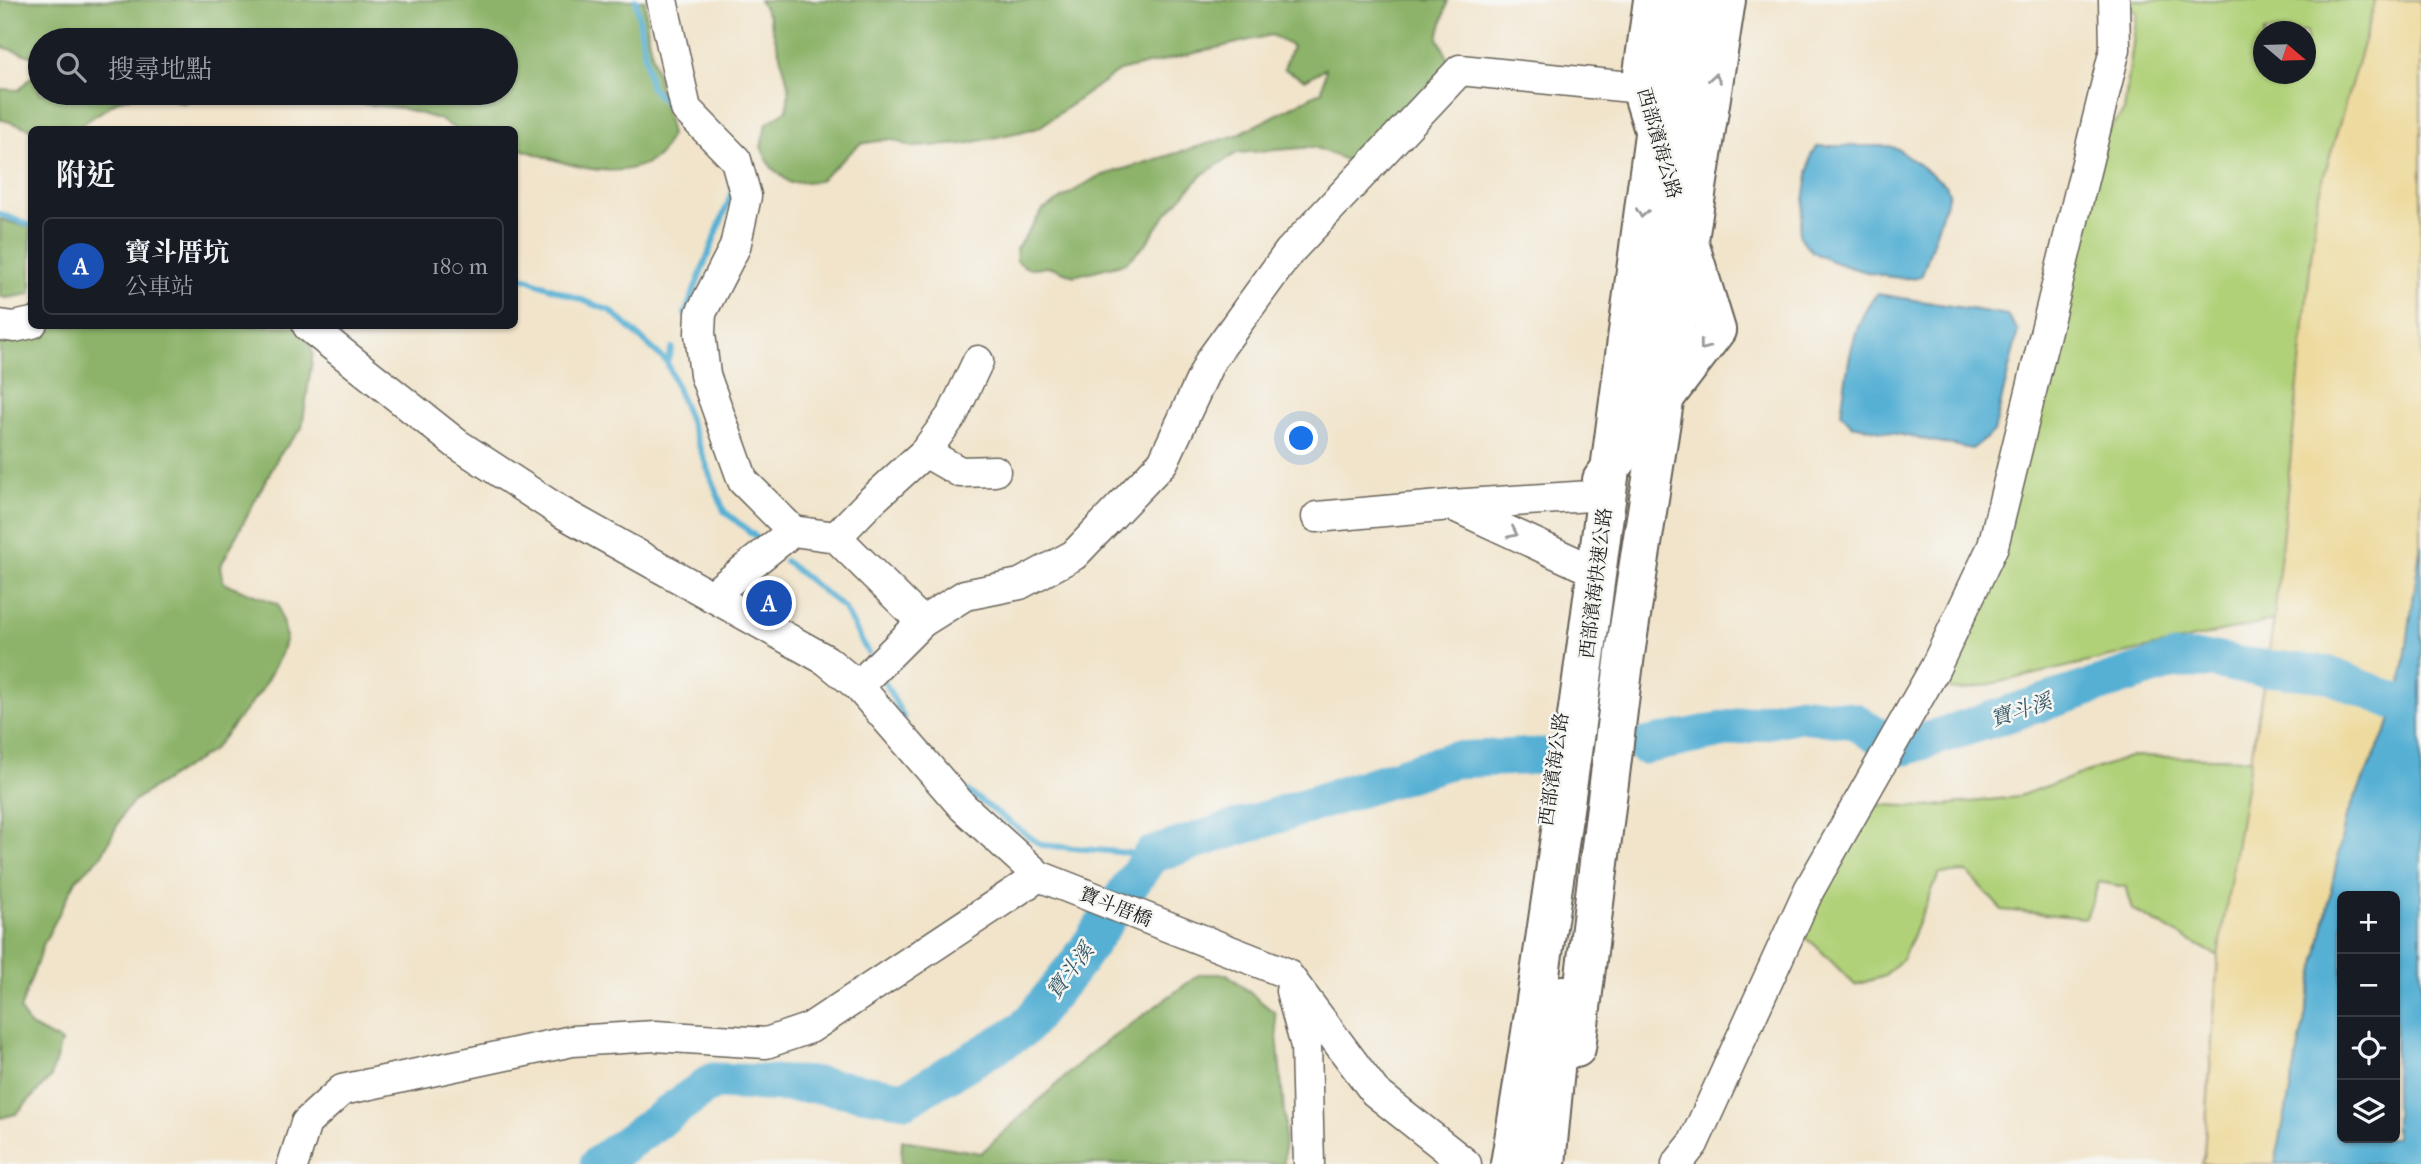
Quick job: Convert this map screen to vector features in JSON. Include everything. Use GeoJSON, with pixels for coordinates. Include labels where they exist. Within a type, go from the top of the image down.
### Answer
{"type":"FeatureCollection","features":[{"type":"Feature","properties":{"kind":"main road","name":"西部濱海公路"},"geometry":{"type":"LineString","coordinates":[[1491,1164],[1518,1002],[1590,496],[1716,330],[1641,88],[1653,0]]}},
{"type":"Feature","properties":{"kind":"main road","name":"西部濱海快速公路"},"geometry":{"type":"LineString","coordinates":[[1597,651],[1633,285],[1672,0]]}},
{"type":"Feature","properties":{"kind":"main road","name":"西部濱海快速公路"},"geometry":{"type":"LineString","coordinates":[[1510,1164],[1549,1005],[1597,651],[1701,0]]}},
{"type":"Feature","properties":{"kind":"main road","name":"西部濱海公路"},"geometry":{"type":"LineString","coordinates":[[1565,1164],[1579,1013],[1625,654],[1726,0]]}},
{"type":"Feature","properties":{"kind":"main road","name":"西部濱海快速公路"},"geometry":{"type":"LineString","coordinates":[[1546,1164],[1549,1005]]}},
{"type":"Feature","properties":{"kind":"street"},"geometry":{"type":"LineString","coordinates":[[663,0],[686,109],[736,160],[746,196],[735,247],[701,313],[700,332],[705,375],[743,481],[793,531],[836,537],[922,622]]}},
{"type":"Feature","properties":{"kind":"street"},"geometry":{"type":"LineString","coordinates":[[1677,1164],[1693,1144],[1809,890],[1934,670],[1993,546],[2115,49],[2114,0]]}},
{"type":"Feature","properties":{"kind":"street"},"geometry":{"type":"LineString","coordinates":[[859,686],[922,622],[965,595],[1020,584],[1074,555],[1163,462],[1210,361],[1289,252],[1460,70],[1641,88]]}},
{"type":"Feature","properties":{"kind":"street"},"geometry":{"type":"LineString","coordinates":[[0,325],[14,327],[28,324]]}},
{"type":"Feature","properties":{"kind":"street"},"geometry":{"type":"LineString","coordinates":[[293,1164],[306,1123],[342,1090],[572,1041],[655,1037],[766,1043],[810,1028],[1042,877],[963,807],[859,686],[826,660],[561,512],[457,444],[312,329]]}},
{"type":"Feature","properties":{"kind":"street"},"geometry":{"type":"LineString","coordinates":[[836,537],[925,452],[953,414],[978,361]]}},
{"type":"Feature","properties":{"kind":"street"},"geometry":{"type":"LineString","coordinates":[[925,452],[960,472],[995,471]]}},
{"type":"Feature","properties":{"kind":"street"},"geometry":{"type":"LineString","coordinates":[[1317,517],[1590,496]]}},
{"type":"Feature","properties":{"kind":"street"},"geometry":{"type":"LineString","coordinates":[[1451,505],[1581,565]]}},
{"type":"Feature","properties":{"kind":"street"},"geometry":{"type":"LineString","coordinates":[[711,596],[793,531]]}},
{"type":"Feature","properties":{"kind":"street","name":"寶斗厝橋"},"geometry":{"type":"LineString","coordinates":[[1042,877],[1286,973]]}},
{"type":"Feature","properties":{"kind":"street"},"geometry":{"type":"LineString","coordinates":[[1286,973],[1306,1046],[1309,1164]]}},
{"type":"Feature","properties":{"kind":"street"},"geometry":{"type":"LineString","coordinates":[[1286,973],[1375,1092],[1466,1164]]}},
{"type":"Feature","properties":{"kind":"green space"},"geometry":{"type":"Polygon","coordinates":[[[0,0],[645,0],[648,37],[671,134],[657,157],[641,166],[605,170],[567,164],[518,148],[518,126],[451,126],[438,119],[401,108],[373,105],[518,105],[518,28],[28,28],[28,55],[0,46],[0,0]]]}},
{"type":"Feature","properties":{"kind":"green space"},"geometry":{"type":"Polygon","coordinates":[[[759,0],[1448,0],[1438,38],[1451,64],[1358,165],[1314,147],[1237,153],[1203,174],[1167,213],[1145,245],[1125,263],[1074,276],[1052,267],[1027,268],[1017,261],[1016,249],[1043,210],[1097,177],[1237,135],[1322,91],[1326,68],[1305,80],[1284,69],[1292,46],[1271,35],[1119,71],[1038,128],[965,144],[912,147],[890,139],[860,144],[819,181],[790,183],[771,167],[761,147],[766,124],[787,110],[789,86],[769,17],[759,0]]]}},
{"type":"Feature","properties":{"kind":"green space"},"geometry":{"type":"Polygon","coordinates":[[[2128,0],[2376,0],[2317,200],[2274,620],[1964,690],[1948,689],[1944,679],[2104,137],[2124,111],[2137,13],[2128,4],[2128,0]]]}},
{"type":"Feature","properties":{"kind":"green space"},"geometry":{"type":"Polygon","coordinates":[[[28,80],[28,105],[111,105],[80,126],[28,128],[0,119],[0,89],[19,90],[28,80]]]}},
{"type":"Feature","properties":{"kind":"green space"},"geometry":{"type":"Polygon","coordinates":[[[0,219],[28,227],[28,294],[0,297],[0,219]]]}},
{"type":"Feature","properties":{"kind":"green space"},"geometry":{"type":"Polygon","coordinates":[[[0,325],[28,325],[28,329],[298,329],[306,336],[313,353],[302,428],[279,455],[220,567],[224,583],[278,604],[286,637],[281,654],[261,691],[213,750],[136,799],[124,812],[102,855],[76,880],[44,943],[20,1010],[29,1025],[61,1042],[51,1077],[16,1114],[0,1118],[0,325]]]}},
{"type":"Feature","properties":{"kind":"green space"},"geometry":{"type":"Polygon","coordinates":[[[2132,756],[2251,759],[2218,956],[2133,910],[2126,887],[2099,882],[2086,918],[2002,910],[1967,872],[1939,874],[1903,958],[1885,976],[1855,985],[1815,945],[1802,936],[1865,804],[1925,807],[2016,797],[2132,756]]]}},
{"type":"Feature","properties":{"kind":"green space"},"geometry":{"type":"Polygon","coordinates":[[[1200,974],[1227,974],[1275,1013],[1285,1122],[1284,1164],[901,1164],[902,1140],[981,1153],[1091,1053],[1200,974]]]}},
{"type":"Feature","properties":{"kind":"sand"},"geometry":{"type":"Polygon","coordinates":[[[2376,0],[2421,0],[2421,543],[2399,703],[2346,817],[2275,1164],[2201,1164],[2204,1154],[2218,956],[2274,620],[2317,200],[2376,0]]]}},
{"type":"Feature","properties":{"kind":"water"},"geometry":{"type":"Polygon","coordinates":[[[1818,146],[1889,146],[1898,149],[1946,185],[1949,193],[1922,275],[1900,278],[1867,272],[1834,262],[1806,245],[1799,234],[1811,155],[1818,146]]]}},
{"type":"Feature","properties":{"kind":"water"},"geometry":{"type":"Polygon","coordinates":[[[1877,294],[2007,315],[2018,331],[1994,432],[1972,449],[1852,425],[1841,413],[1855,335],[1868,306],[1877,294]]]}},
{"type":"Feature","properties":{"kind":"water"},"geometry":{"type":"Polygon","coordinates":[[[2421,543],[2421,1164],[2275,1164],[2346,817],[2399,703],[2421,543]]]}},
{"type":"Feature","properties":{"kind":"waterway"},"geometry":{"type":"LineString","coordinates":[[636,0],[650,86],[675,113]]}},
{"type":"Feature","properties":{"kind":"waterway"},"geometry":{"type":"LineString","coordinates":[[685,314],[733,190]]}},
{"type":"Feature","properties":{"kind":"waterway"},"geometry":{"type":"LineString","coordinates":[[0,214],[28,224]]}},
{"type":"Feature","properties":{"kind":"waterway"},"geometry":{"type":"LineString","coordinates":[[518,276],[611,311],[667,362],[724,511],[756,537]]}},
{"type":"Feature","properties":{"kind":"waterway"},"geometry":{"type":"LineString","coordinates":[[667,362],[672,348]]}},
{"type":"Feature","properties":{"kind":"waterway"},"geometry":{"type":"LineString","coordinates":[[785,561],[844,608],[868,653]]}},
{"type":"Feature","properties":{"kind":"waterway","name":"寶斗溪"},"geometry":{"type":"LineString","coordinates":[[1644,746],[1800,714],[1855,721],[1874,734],[1906,747],[2175,660],[2214,660],[2244,666],[2327,674],[2399,703]]}},
{"type":"Feature","properties":{"kind":"waterway"},"geometry":{"type":"LineString","coordinates":[[885,683],[904,718]]}},
{"type":"Feature","properties":{"kind":"waterway","name":"寶斗溪"},"geometry":{"type":"LineString","coordinates":[[598,1164],[713,1081],[818,1085],[906,1099],[1024,1029],[1078,962],[1151,855],[1452,760],[1542,756]]}},
{"type":"Feature","properties":{"kind":"waterway"},"geometry":{"type":"LineString","coordinates":[[967,791],[1041,845],[1151,855]]}},
{"type":"Feature","properties":{"kind":"place","name":"寶斗厝坑"},"geometry":{"type":"Point","coordinates":[769,603]}}]}
